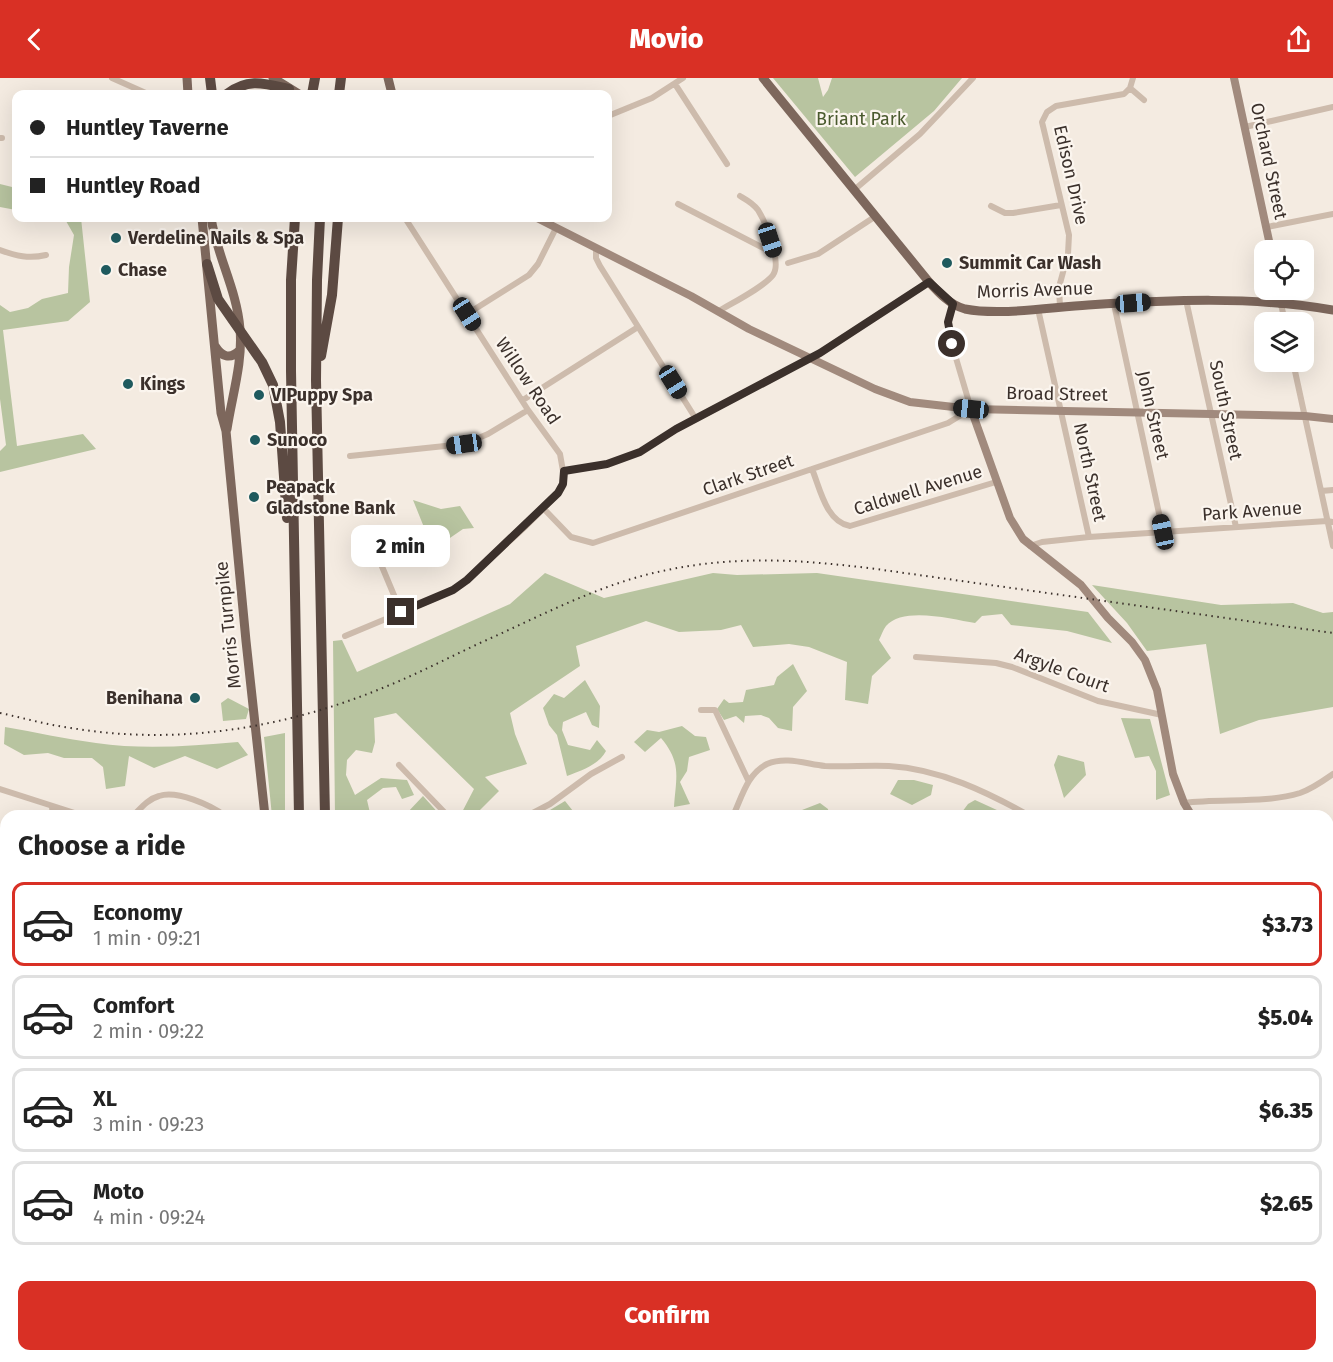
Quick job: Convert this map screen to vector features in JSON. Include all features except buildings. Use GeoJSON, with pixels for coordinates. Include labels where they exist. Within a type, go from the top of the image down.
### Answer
{"type":"FeatureCollection","features":[{"type":"Feature","properties":{"kind":"highway"},"geometry":{"type":"LineString","coordinates":[[232,90],[239,84],[251,80],[263,81],[288,90]]}},
{"type":"Feature","properties":{"kind":"highway"},"geometry":{"type":"LineString","coordinates":[[295,222],[291,280],[291,348],[299,810]]}},
{"type":"Feature","properties":{"kind":"highway"},"geometry":{"type":"LineString","coordinates":[[320,222],[316,380],[325,810]]}},
{"type":"Feature","properties":{"kind":"highway"},"geometry":{"type":"LineString","coordinates":[[316,380],[332,295],[338,222]]}},
{"type":"Feature","properties":{"kind":"highway"},"geometry":{"type":"LineString","coordinates":[[207,264],[218,299],[268,373],[278,404],[296,656]]}},
{"type":"Feature","properties":{"kind":"main road"},"geometry":{"type":"LineString","coordinates":[[273,78],[291,90]]}},
{"type":"Feature","properties":{"kind":"main road"},"geometry":{"type":"LineString","coordinates":[[763,78],[929,282],[953,304]]}},
{"type":"Feature","properties":{"kind":"main road","name":"Orchard Street"},"geometry":{"type":"LineString","coordinates":[[1234,78],[1269,240]]}},
{"type":"Feature","properties":{"kind":"main road","name":"Morris Turnpike"},"geometry":{"type":"LineString","coordinates":[[202,222],[264,810]]}},
{"type":"Feature","properties":{"kind":"main road","name":"Morris Turnpike"},"geometry":{"type":"LineString","coordinates":[[212,222],[219,254],[234,293],[240,332],[240,350],[226,431]]}},
{"type":"Feature","properties":{"kind":"main road","name":"Broad Street"},"geometry":{"type":"LineString","coordinates":[[545,222],[719,311],[749,329],[893,396],[928,405],[971,409],[1137,411],[1305,416],[1333,419]]}},
{"type":"Feature","properties":{"kind":"main road","name":"Morris Avenue"},"geometry":{"type":"LineString","coordinates":[[953,304],[964,309],[980,310],[1225,300],[1333,310]]}},
{"type":"Feature","properties":{"kind":"main road"},"geometry":{"type":"LineString","coordinates":[[1280,300],[1281,304]]}},
{"type":"Feature","properties":{"kind":"main road"},"geometry":{"type":"LineString","coordinates":[[215,345],[221,354],[227,357],[233,356],[240,350]]}},
{"type":"Feature","properties":{"kind":"main road"},"geometry":{"type":"LineString","coordinates":[[971,409],[1013,524],[1029,546],[1081,585],[1145,660],[1153,678],[1173,774],[1188,810]]}},
{"type":"Feature","properties":{"kind":"street"},"geometry":{"type":"LineString","coordinates":[[112,78],[139,90]]}},
{"type":"Feature","properties":{"kind":"street"},"geometry":{"type":"LineString","coordinates":[[612,114],[652,98],[683,78]]}},
{"type":"Feature","properties":{"kind":"street"},"geometry":{"type":"LineString","coordinates":[[854,190],[920,134],[972,78]]}},
{"type":"Feature","properties":{"kind":"street"},"geometry":{"type":"LineString","coordinates":[[1133,78],[1130,88],[1144,100]]}},
{"type":"Feature","properties":{"kind":"street"},"geometry":{"type":"LineString","coordinates":[[675,84],[727,164]]}},
{"type":"Feature","properties":{"kind":"street","name":"Edison Drive"},"geometry":{"type":"LineString","coordinates":[[1060,307],[1059,286],[1069,245],[1069,235],[1042,122],[1056,106],[1116,96],[1124,94],[1130,88]]}},
{"type":"Feature","properties":{"kind":"street"},"geometry":{"type":"LineString","coordinates":[[1245,127],[1333,107]]}},
{"type":"Feature","properties":{"kind":"street"},"geometry":{"type":"LineString","coordinates":[[719,311],[770,279],[777,269],[775,254],[757,210],[749,201],[740,196]]}},
{"type":"Feature","properties":{"kind":"street"},"geometry":{"type":"LineString","coordinates":[[678,204],[775,254]]}},
{"type":"Feature","properties":{"kind":"street"},"geometry":{"type":"LineString","coordinates":[[991,206],[1005,213],[1013,213],[1061,205]]}},
{"type":"Feature","properties":{"kind":"street"},"geometry":{"type":"LineString","coordinates":[[1267,227],[1333,213]]}},
{"type":"Feature","properties":{"kind":"street"},"geometry":{"type":"LineString","coordinates":[[788,264],[818,254],[876,216]]}},
{"type":"Feature","properties":{"kind":"street","name":"Willow Road"},"geometry":{"type":"LineString","coordinates":[[408,222],[528,410],[560,454],[564,471]]}},
{"type":"Feature","properties":{"kind":"street"},"geometry":{"type":"LineString","coordinates":[[467,314],[529,275],[538,264],[556,228]]}},
{"type":"Feature","properties":{"kind":"street"},"geometry":{"type":"LineString","coordinates":[[596,248],[596,258],[600,266],[696,419]]}},
{"type":"Feature","properties":{"kind":"street"},"geometry":{"type":"LineString","coordinates":[[0,250],[33,258],[46,255]]}},
{"type":"Feature","properties":{"kind":"street"},"geometry":{"type":"LineString","coordinates":[[345,636],[436,598],[461,585],[561,489],[564,471],[623,460],[640,452],[696,419],[811,358],[929,282]]}},
{"type":"Feature","properties":{"kind":"street","name":"South Street"},"geometry":{"type":"LineString","coordinates":[[1186,300],[1236,527]]}},
{"type":"Feature","properties":{"kind":"street"},"geometry":{"type":"LineString","coordinates":[[953,304],[948,331],[971,409]]}},
{"type":"Feature","properties":{"kind":"street","name":"John Street"},"geometry":{"type":"LineString","coordinates":[[1114,304],[1163,532]]}},
{"type":"Feature","properties":{"kind":"street"},"geometry":{"type":"LineString","coordinates":[[1281,304],[1283,312]]}},
{"type":"Feature","properties":{"kind":"street","name":"North Street"},"geometry":{"type":"LineString","coordinates":[[1038,309],[1089,537]]}},
{"type":"Feature","properties":{"kind":"street"},"geometry":{"type":"LineString","coordinates":[[523,400],[639,327]]}},
{"type":"Feature","properties":{"kind":"street"},"geometry":{"type":"LineString","coordinates":[[1295,372],[1321,491],[1330,521],[1333,546]]}},
{"type":"Feature","properties":{"kind":"street","name":"Clark Street"},"geometry":{"type":"LineString","coordinates":[[543,508],[571,537],[593,543],[948,423],[971,409]]}},
{"type":"Feature","properties":{"kind":"street"},"geometry":{"type":"LineString","coordinates":[[350,456],[464,444],[482,437],[528,410]]}},
{"type":"Feature","properties":{"kind":"street","name":"Caldwell Avenue"},"geometry":{"type":"LineString","coordinates":[[812,469],[832,516],[840,523],[849,526],[996,482]]}},
{"type":"Feature","properties":{"kind":"street"},"geometry":{"type":"LineString","coordinates":[[1321,491],[1333,490]]}},
{"type":"Feature","properties":{"kind":"street","name":"Park Avenue"},"geometry":{"type":"LineString","coordinates":[[1029,546],[1042,542],[1089,537],[1330,521]]}},
{"type":"Feature","properties":{"kind":"street"},"geometry":{"type":"LineString","coordinates":[[379,540],[378,557],[401,612]]}},
{"type":"Feature","properties":{"kind":"street","name":"Argyle Court"},"geometry":{"type":"LineString","coordinates":[[916,657],[996,663],[1025,671],[1098,701],[1162,715]]}},
{"type":"Feature","properties":{"kind":"street"},"geometry":{"type":"LineString","coordinates":[[701,710],[715,710],[748,780]]}},
{"type":"Feature","properties":{"kind":"street"},"geometry":{"type":"LineString","coordinates":[[538,810],[599,769],[622,757]]}},
{"type":"Feature","properties":{"kind":"street"},"geometry":{"type":"LineString","coordinates":[[736,810],[748,780],[755,772],[769,763],[787,760],[825,766],[906,768],[942,775],[1017,810]]}},
{"type":"Feature","properties":{"kind":"street"},"geometry":{"type":"LineString","coordinates":[[399,765],[442,810]]}},
{"type":"Feature","properties":{"kind":"street"},"geometry":{"type":"LineString","coordinates":[[1184,803],[1283,797],[1303,792],[1333,774]]}},
{"type":"Feature","properties":{"kind":"street"},"geometry":{"type":"LineString","coordinates":[[0,789],[63,810]]}},
{"type":"Feature","properties":{"kind":"street"},"geometry":{"type":"LineString","coordinates":[[139,810],[147,802],[164,795],[202,802],[215,810]]}},
{"type":"Feature","properties":{"kind":"green space","name":"Briant Park"},"geometry":{"type":"Polygon","coordinates":[[[773,78],[818,78],[823,97],[832,78],[962,78],[934,111],[855,177],[773,78]]]}},
{"type":"Feature","properties":{"kind":"green space"},"geometry":{"type":"Polygon","coordinates":[[[0,184],[12,187],[12,209],[0,207],[0,184]]]}},
{"type":"Feature","properties":{"kind":"green space"},"geometry":{"type":"Polygon","coordinates":[[[67,222],[81,222],[90,302],[68,321],[3,330],[17,446],[83,434],[96,449],[0,472],[0,451],[6,445],[0,399],[0,305],[10,312],[28,308],[42,299],[68,293],[74,235],[67,222]]]}},
{"type":"Feature","properties":{"kind":"green space"},"geometry":{"type":"Polygon","coordinates":[[[413,500],[441,509],[460,506],[474,528],[463,529],[447,540],[446,551],[436,557],[413,500]]]}},
{"type":"Feature","properties":{"kind":"green space"},"geometry":{"type":"Polygon","coordinates":[[[545,573],[604,598],[713,573],[737,575],[817,573],[1088,612],[1112,643],[1067,631],[1011,625],[1002,614],[982,616],[975,623],[941,617],[916,615],[904,617],[886,626],[879,640],[891,658],[872,676],[868,704],[845,700],[847,662],[809,647],[789,644],[753,647],[741,625],[721,630],[679,632],[646,621],[576,646],[580,666],[510,713],[515,734],[527,764],[485,777],[499,791],[480,810],[463,810],[474,789],[396,713],[374,718],[375,742],[372,753],[356,750],[347,760],[346,775],[355,795],[381,778],[407,780],[414,795],[402,799],[396,787],[383,788],[367,800],[369,810],[335,810],[333,641],[342,640],[357,672],[510,604],[545,573]]]}},
{"type":"Feature","properties":{"kind":"green space"},"geometry":{"type":"Polygon","coordinates":[[[1092,585],[1221,605],[1293,603],[1323,613],[1333,612],[1333,707],[1259,720],[1220,734],[1206,644],[1147,651],[1127,623],[1092,585]]]}},
{"type":"Feature","properties":{"kind":"green space"},"geometry":{"type":"Polygon","coordinates":[[[793,664],[807,691],[793,707],[792,731],[778,728],[769,718],[761,715],[745,716],[744,723],[736,716],[724,720],[717,709],[724,699],[729,703],[743,702],[746,690],[774,685],[777,677],[793,664]]]}},
{"type":"Feature","properties":{"kind":"green space"},"geometry":{"type":"Polygon","coordinates":[[[585,680],[600,706],[599,728],[592,725],[586,712],[563,722],[562,730],[568,745],[590,750],[597,740],[606,751],[594,764],[567,776],[557,735],[549,725],[543,708],[554,694],[564,698],[585,680]]]}},
{"type":"Feature","properties":{"kind":"green space"},"geometry":{"type":"Polygon","coordinates":[[[228,698],[249,709],[246,719],[223,721],[221,703],[228,698]]]}},
{"type":"Feature","properties":{"kind":"green space"},"geometry":{"type":"Polygon","coordinates":[[[1121,718],[1150,719],[1170,795],[1156,800],[1156,771],[1149,756],[1135,758],[1121,718]]]}},
{"type":"Feature","properties":{"kind":"green space"},"geometry":{"type":"Polygon","coordinates":[[[682,726],[695,736],[706,737],[710,750],[689,757],[687,771],[680,782],[690,804],[674,807],[676,771],[668,747],[661,738],[645,752],[634,742],[647,730],[659,732],[682,726]]]}},
{"type":"Feature","properties":{"kind":"green space"},"geometry":{"type":"Polygon","coordinates":[[[5,727],[114,745],[149,747],[238,742],[248,755],[217,769],[185,756],[154,768],[129,756],[125,786],[106,789],[103,767],[92,758],[64,758],[48,753],[24,755],[4,744],[5,727]]]}},
{"type":"Feature","properties":{"kind":"green space"},"geometry":{"type":"Polygon","coordinates":[[[285,733],[285,810],[271,810],[264,737],[285,733]]]}},
{"type":"Feature","properties":{"kind":"green space"},"geometry":{"type":"Polygon","coordinates":[[[1058,755],[1084,762],[1086,775],[1064,798],[1054,765],[1058,755]]]}},
{"type":"Feature","properties":{"kind":"green space"},"geometry":{"type":"Polygon","coordinates":[[[898,780],[914,780],[933,785],[931,795],[912,805],[890,794],[898,780]]]}},
{"type":"Feature","properties":{"kind":"green space"},"geometry":{"type":"Polygon","coordinates":[[[423,796],[436,810],[410,810],[423,796]]]}},
{"type":"Feature","properties":{"kind":"green space"},"geometry":{"type":"Polygon","coordinates":[[[975,800],[997,810],[964,810],[975,800]]]}},
{"type":"Feature","properties":{"kind":"green space"},"geometry":{"type":"Polygon","coordinates":[[[565,801],[572,810],[550,810],[565,801]]]}},
{"type":"Feature","properties":{"kind":"green space"},"geometry":{"type":"Polygon","coordinates":[[[820,803],[828,810],[802,810],[820,803]]]}},
{"type":"Feature","properties":{"kind":"railway"},"geometry":{"type":"LineString","coordinates":[[0,713],[71,728],[151,735],[231,730],[270,723],[309,713],[385,687],[549,611],[619,583],[667,570],[720,562],[797,561],[876,569],[1333,633]]}},
{"type":"Feature","properties":{"kind":"place","name":"Verdeline Nails & Spa"},"geometry":{"type":"Point","coordinates":[116,238]}},
{"type":"Feature","properties":{"kind":"place","name":"Summit Car Wash"},"geometry":{"type":"Point","coordinates":[947,263]}},
{"type":"Feature","properties":{"kind":"place","name":"Chase"},"geometry":{"type":"Point","coordinates":[106,270]}},
{"type":"Feature","properties":{"kind":"place","name":"Kings"},"geometry":{"type":"Point","coordinates":[128,384]}},
{"type":"Feature","properties":{"kind":"place","name":"VIPuppy Spa"},"geometry":{"type":"Point","coordinates":[259,395]}},
{"type":"Feature","properties":{"kind":"place","name":"Sunoco"},"geometry":{"type":"Point","coordinates":[255,440]}},
{"type":"Feature","properties":{"kind":"place","name":"Peapack Gladstone Bank"},"geometry":{"type":"Point","coordinates":[254,497]}},
{"type":"Feature","properties":{"kind":"place","name":"Benihana"},"geometry":{"type":"Point","coordinates":[195,698]}},
{"type":"Feature","properties":{"kind":"route"},"geometry":{"type":"LineString","coordinates":[[401,612],[453,590],[467,580],[558,493],[563,484],[564,471],[623,460],[640,452],[676,429],[820,353],[929,282],[953,304],[948,322],[952,344]]}}]}
